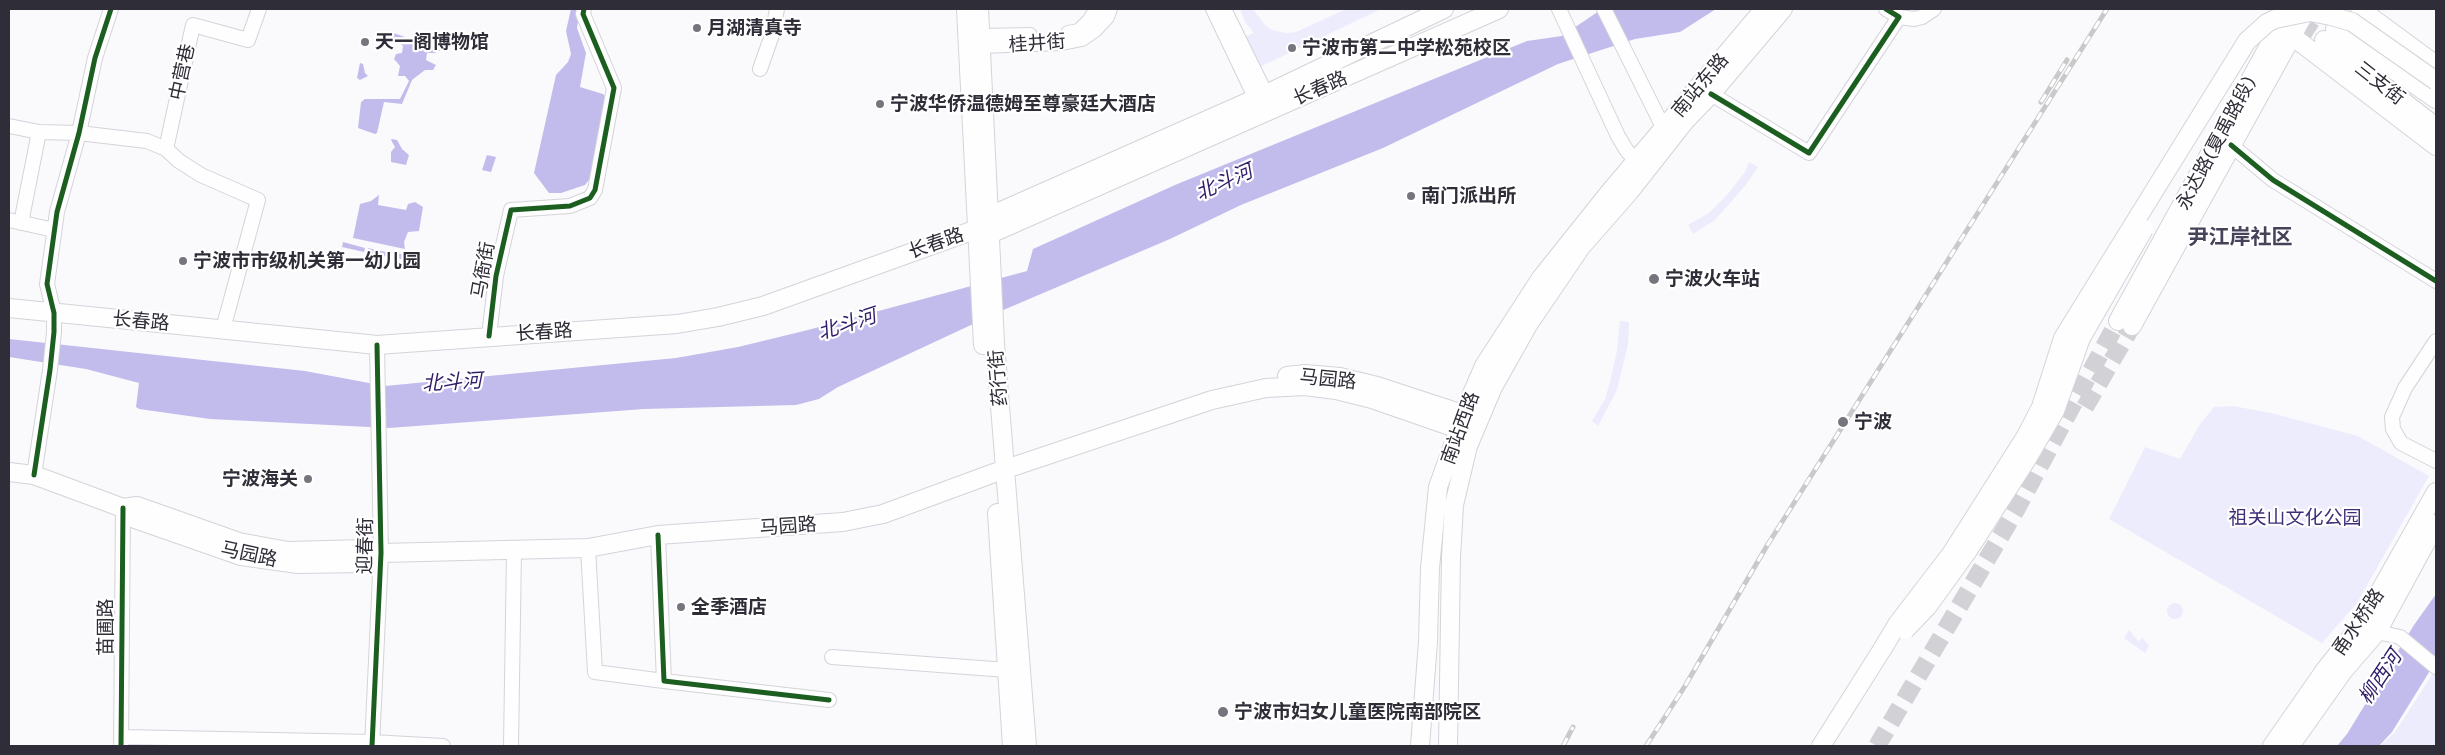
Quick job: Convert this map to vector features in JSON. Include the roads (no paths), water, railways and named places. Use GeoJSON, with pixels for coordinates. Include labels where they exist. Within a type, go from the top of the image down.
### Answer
{"type":"FeatureCollection","features":[{"type":"Feature","properties":{"kind":"main road","name":"药行街"},"geometry":{"type":"LineString","coordinates":[[966,9],[989,343],[1027,746]]}},
{"type":"Feature","properties":{"kind":"main road","name":"药行街"},"geometry":{"type":"LineString","coordinates":[[979,9],[990,216],[981,232]]}},
{"type":"Feature","properties":{"kind":"main road","name":"长春路"},"geometry":{"type":"LineString","coordinates":[[990,216],[1262,97],[1444,9]]}},
{"type":"Feature","properties":{"kind":"main road","name":"长春路"},"geometry":{"type":"LineString","coordinates":[[9,308],[377,345],[677,324],[718,318],[762,306],[981,232],[1499,9]]}},
{"type":"Feature","properties":{"kind":"main road","name":"南站东路"},"geometry":{"type":"LineString","coordinates":[[1641,166],[1764,9]]}},
{"type":"Feature","properties":{"kind":"main road","name":"南站东路"},"geometry":{"type":"LineString","coordinates":[[1667,135],[1711,94],[1783,9]]}},
{"type":"Feature","properties":{"kind":"main road","name":"永达路(夏禹路段)"},"geometry":{"type":"LineString","coordinates":[[2286,13],[2125,324],[2231,145],[2307,9]]}},
{"type":"Feature","properties":{"kind":"main road"},"geometry":{"type":"LineString","coordinates":[[2360,9],[2436,65]]}},
{"type":"Feature","properties":{"kind":"main road"},"geometry":{"type":"LineString","coordinates":[[1821,746],[1898,623],[1952,554],[2026,436],[2041,407],[2063,338],[2239,51],[2252,36],[2267,23],[2296,13],[2310,12],[2340,18],[2352,22],[2436,81]]}},
{"type":"Feature","properties":{"kind":"main road"},"geometry":{"type":"LineString","coordinates":[[2286,13],[2292,36],[2436,146]]}},
{"type":"Feature","properties":{"kind":"main road"},"geometry":{"type":"LineString","coordinates":[[1883,648],[1907,628],[1928,606],[1967,552],[2028,458],[2055,411],[2081,338],[2240,66],[2286,13]]}},
{"type":"Feature","properties":{"kind":"main road","name":"三支街"},"geometry":{"type":"LineString","coordinates":[[2436,99],[2329,34],[2436,127]]}},
{"type":"Feature","properties":{"kind":"main road","name":"南站西路"},"geometry":{"type":"LineString","coordinates":[[1420,746],[1428,642],[1430,568],[1438,487],[1469,424],[1484,366],[1541,278],[1641,166]]}},
{"type":"Feature","properties":{"kind":"main road","name":"马园路"},"geometry":{"type":"LineString","coordinates":[[9,472],[34,475],[123,508],[137,506],[239,542],[288,551],[364,549],[381,553],[514,551],[588,548],[658,535],[843,522],[883,514],[1000,471],[1178,411],[1218,390],[1261,378],[1305,374],[1340,377],[1377,386],[1469,424]]}},
{"type":"Feature","properties":{"kind":"main road","name":"南站西路"},"geometry":{"type":"LineString","coordinates":[[1448,746],[1451,558],[1454,505],[1468,446],[1469,424]]}},
{"type":"Feature","properties":{"kind":"main road","name":"药行街"},"geometry":{"type":"LineString","coordinates":[[1000,471],[1007,670],[1012,746]]}},
{"type":"Feature","properties":{"kind":"main road","name":"甬水桥路"},"geometry":{"type":"LineString","coordinates":[[2272,746],[2325,670],[2362,623],[2436,492]]}},
{"type":"Feature","properties":{"kind":"main road","name":"甬水桥路"},"geometry":{"type":"LineString","coordinates":[[2290,746],[2344,670],[2378,632],[2436,524]]}},
{"type":"Feature","properties":{"kind":"street"},"geometry":{"type":"LineString","coordinates":[[34,475],[54,332],[54,313],[47,284],[54,230],[70,159],[79,133],[95,58],[111,9]]}},
{"type":"Feature","properties":{"kind":"street","name":"中营巷"},"geometry":{"type":"LineString","coordinates":[[166,149],[193,25],[248,40],[259,9]]}},
{"type":"Feature","properties":{"kind":"street","name":"马衙街"},"geometry":{"type":"LineString","coordinates":[[488,336],[496,276],[510,210],[570,206],[590,198],[595,190],[614,88],[583,14],[584,9]]}},
{"type":"Feature","properties":{"kind":"street"},"geometry":{"type":"LineString","coordinates":[[760,69],[772,35],[777,9]]}},
{"type":"Feature","properties":{"kind":"street","name":"桂井街"},"geometry":{"type":"LineString","coordinates":[[980,41],[1060,35],[1079,31],[1090,20],[1096,9]]}},
{"type":"Feature","properties":{"kind":"street","name":"桂井街"},"geometry":{"type":"LineString","coordinates":[[980,41],[1062,43],[1082,39],[1096,30],[1107,17],[1110,9]]}},
{"type":"Feature","properties":{"kind":"street"},"geometry":{"type":"LineString","coordinates":[[1213,9],[1262,97]]}},
{"type":"Feature","properties":{"kind":"street"},"geometry":{"type":"LineString","coordinates":[[1224,9],[1262,97]]}},
{"type":"Feature","properties":{"kind":"street"},"geometry":{"type":"LineString","coordinates":[[1604,9],[1667,135]]}},
{"type":"Feature","properties":{"kind":"street"},"geometry":{"type":"LineString","coordinates":[[1886,9],[1899,16],[1914,19],[1922,17],[1934,9]]}},
{"type":"Feature","properties":{"kind":"street"},"geometry":{"type":"LineString","coordinates":[[1561,14],[1618,136],[1641,166]]}},
{"type":"Feature","properties":{"kind":"street"},"geometry":{"type":"LineString","coordinates":[[1711,94],[1809,153],[1899,16]]}},
{"type":"Feature","properties":{"kind":"street"},"geometry":{"type":"LineString","coordinates":[[9,126],[39,132],[79,133],[147,141],[166,149],[179,161],[201,175],[258,200],[222,329]]}},
{"type":"Feature","properties":{"kind":"street"},"geometry":{"type":"LineString","coordinates":[[39,132],[15,222],[54,230]]}},
{"type":"Feature","properties":{"kind":"street"},"geometry":{"type":"LineString","coordinates":[[2231,145],[2273,180],[2436,281]]}},
{"type":"Feature","properties":{"kind":"street"},"geometry":{"type":"LineString","coordinates":[[2436,341],[2405,388],[2392,417],[2393,428],[2400,443],[2436,461]]}},
{"type":"Feature","properties":{"kind":"street","name":"迎春街"},"geometry":{"type":"LineString","coordinates":[[372,744],[381,553],[377,345]]}},
{"type":"Feature","properties":{"kind":"street","name":"苗圃路"},"geometry":{"type":"LineString","coordinates":[[122,742],[123,508]]}},
{"type":"Feature","properties":{"kind":"street"},"geometry":{"type":"LineString","coordinates":[[658,535],[664,681]]}},
{"type":"Feature","properties":{"kind":"street"},"geometry":{"type":"LineString","coordinates":[[588,548],[595,672],[829,700]]}},
{"type":"Feature","properties":{"kind":"street"},"geometry":{"type":"LineString","coordinates":[[511,746],[514,551]]}},
{"type":"Feature","properties":{"kind":"street"},"geometry":{"type":"LineString","coordinates":[[2378,632],[2400,638],[2436,666]]}},
{"type":"Feature","properties":{"kind":"street"},"geometry":{"type":"LineString","coordinates":[[832,657],[1007,670]]}},
{"type":"Feature","properties":{"kind":"street"},"geometry":{"type":"LineString","coordinates":[[122,742],[442,746]]}},
{"type":"Feature","properties":{"kind":"water"},"geometry":{"type":"Polygon","coordinates":[[[571,9],[580,9],[577,28],[586,53],[580,87],[603,94],[607,98],[592,176],[585,185],[561,193],[549,193],[534,173],[556,75],[568,62],[571,54],[566,31],[571,9]]]}},
{"type":"Feature","properties":{"kind":"water","name":"北斗河"},"geometry":{"type":"Polygon","coordinates":[[[1602,9],[1716,9],[1680,32],[1635,39],[1558,64],[1383,148],[1241,205],[1170,239],[1001,311],[838,387],[819,399],[796,405],[644,409],[389,428],[210,419],[139,409],[136,407],[139,383],[86,369],[9,357],[9,339],[305,371],[385,386],[676,358],[738,347],[1027,271],[1033,249],[1175,185],[1527,41],[1562,36],[1602,9]]]}},
{"type":"Feature","properties":{"kind":"water"},"geometry":{"type":"Polygon","coordinates":[[[385,32],[391,32],[441,50],[435,53],[427,53],[426,60],[436,65],[433,70],[425,70],[412,80],[402,104],[384,102],[377,133],[375,134],[358,128],[361,102],[365,99],[400,99],[409,81],[405,76],[398,76],[400,66],[394,59],[396,54],[402,53],[403,46],[396,40],[386,43],[385,32]]]}},
{"type":"Feature","properties":{"kind":"water"},"geometry":{"type":"Polygon","coordinates":[[[360,63],[363,64],[365,73],[368,76],[360,80],[357,78],[360,63]]]}},
{"type":"Feature","properties":{"kind":"water"},"geometry":{"type":"Polygon","coordinates":[[[392,139],[397,140],[402,149],[409,155],[406,165],[391,162],[391,152],[395,147],[392,139]]]}},
{"type":"Feature","properties":{"kind":"water"},"geometry":{"type":"Polygon","coordinates":[[[487,155],[496,157],[491,172],[482,170],[487,155]]]}},
{"type":"Feature","properties":{"kind":"water"},"geometry":{"type":"Polygon","coordinates":[[[379,195],[378,205],[406,210],[408,204],[415,202],[423,207],[419,231],[408,232],[404,242],[405,249],[353,238],[360,204],[371,201],[379,195]]]}},
{"type":"Feature","properties":{"kind":"water"},"geometry":{"type":"Polygon","coordinates":[[[343,242],[365,248],[364,252],[342,247],[343,242]]]}},
{"type":"Feature","properties":{"kind":"water"},"geometry":{"type":"Polygon","coordinates":[[[368,248],[390,253],[389,257],[367,252],[368,248]]]}},
{"type":"Feature","properties":{"kind":"water"},"geometry":{"type":"Polygon","coordinates":[[[397,253],[417,258],[416,262],[396,258],[397,253]]]}},
{"type":"Feature","properties":{"kind":"water"},"geometry":{"type":"Polygon","coordinates":[[[2436,594],[2436,661],[2392,732],[2379,746],[2337,746],[2347,734],[2414,625],[2436,594]]]}},
{"type":"Feature","properties":{"kind":"tunnel"},"geometry":{"type":"LineString","coordinates":[[2276,9],[2324,40]]}},
{"type":"Feature","properties":{"kind":"tunnel"},"geometry":{"type":"LineString","coordinates":[[1877,746],[2016,510],[2118,321]]}},
{"type":"Feature","properties":{"kind":"tunnel"},"geometry":{"type":"LineString","coordinates":[[2085,407],[2132,326]]}},
{"type":"Feature","properties":{"kind":"railway"},"geometry":{"type":"LineString","coordinates":[[1646,746],[1685,686],[1768,544],[2107,9]]}},
{"type":"Feature","properties":{"kind":"railway"},"geometry":{"type":"LineString","coordinates":[[2041,102],[2067,60]]}},
{"type":"Feature","properties":{"kind":"railway"},"geometry":{"type":"LineString","coordinates":[[1563,746],[1573,727]]}},
{"type":"Feature","properties":{"kind":"place","name":"月湖清真寺"},"geometry":{"type":"Point","coordinates":[697,28]}},
{"type":"Feature","properties":{"kind":"place","name":"天一阁博物馆"},"geometry":{"type":"Point","coordinates":[365,42]}},
{"type":"Feature","properties":{"kind":"place","name":"宁波市第二中学松苑校区"},"geometry":{"type":"Point","coordinates":[1292,48]}},
{"type":"Feature","properties":{"kind":"place","name":"宁波华侨温德姆至尊豪廷大酒店"},"geometry":{"type":"Point","coordinates":[880,104]}},
{"type":"Feature","properties":{"kind":"place","name":"南门派出所"},"geometry":{"type":"Point","coordinates":[1411,196]}},
{"type":"Feature","properties":{"kind":"place","name":"宁波市市级机关第一幼儿园"},"geometry":{"type":"Point","coordinates":[183,261]}},
{"type":"Feature","properties":{"kind":"place","name":"宁波火车站"},"geometry":{"type":"Point","coordinates":[1654,279]}},
{"type":"Feature","properties":{"kind":"place","name":"宁波"},"geometry":{"type":"Point","coordinates":[1843,422]}},
{"type":"Feature","properties":{"kind":"place","name":"宁波海关"},"geometry":{"type":"Point","coordinates":[308,479]}},
{"type":"Feature","properties":{"kind":"place","name":"全季酒店"},"geometry":{"type":"Point","coordinates":[681,607]}},
{"type":"Feature","properties":{"kind":"place","name":"宁波市妇女儿童医院南部院区"},"geometry":{"type":"Point","coordinates":[1223,712]}},
{"type":"Feature","properties":{"kind":"district","name":"尹江岸社区"},"geometry":{"type":"Point","coordinates":[2240,237]}},
{"type":"Feature","properties":{"kind":"park label","name":"祖关山文化公园"},"geometry":{"type":"Point","coordinates":[2295,518]}},
{"type":"Feature","properties":{"kind":"water label","name":"柳西河"},"geometry":{"type":"Point","coordinates":[2380,677]}}]}
